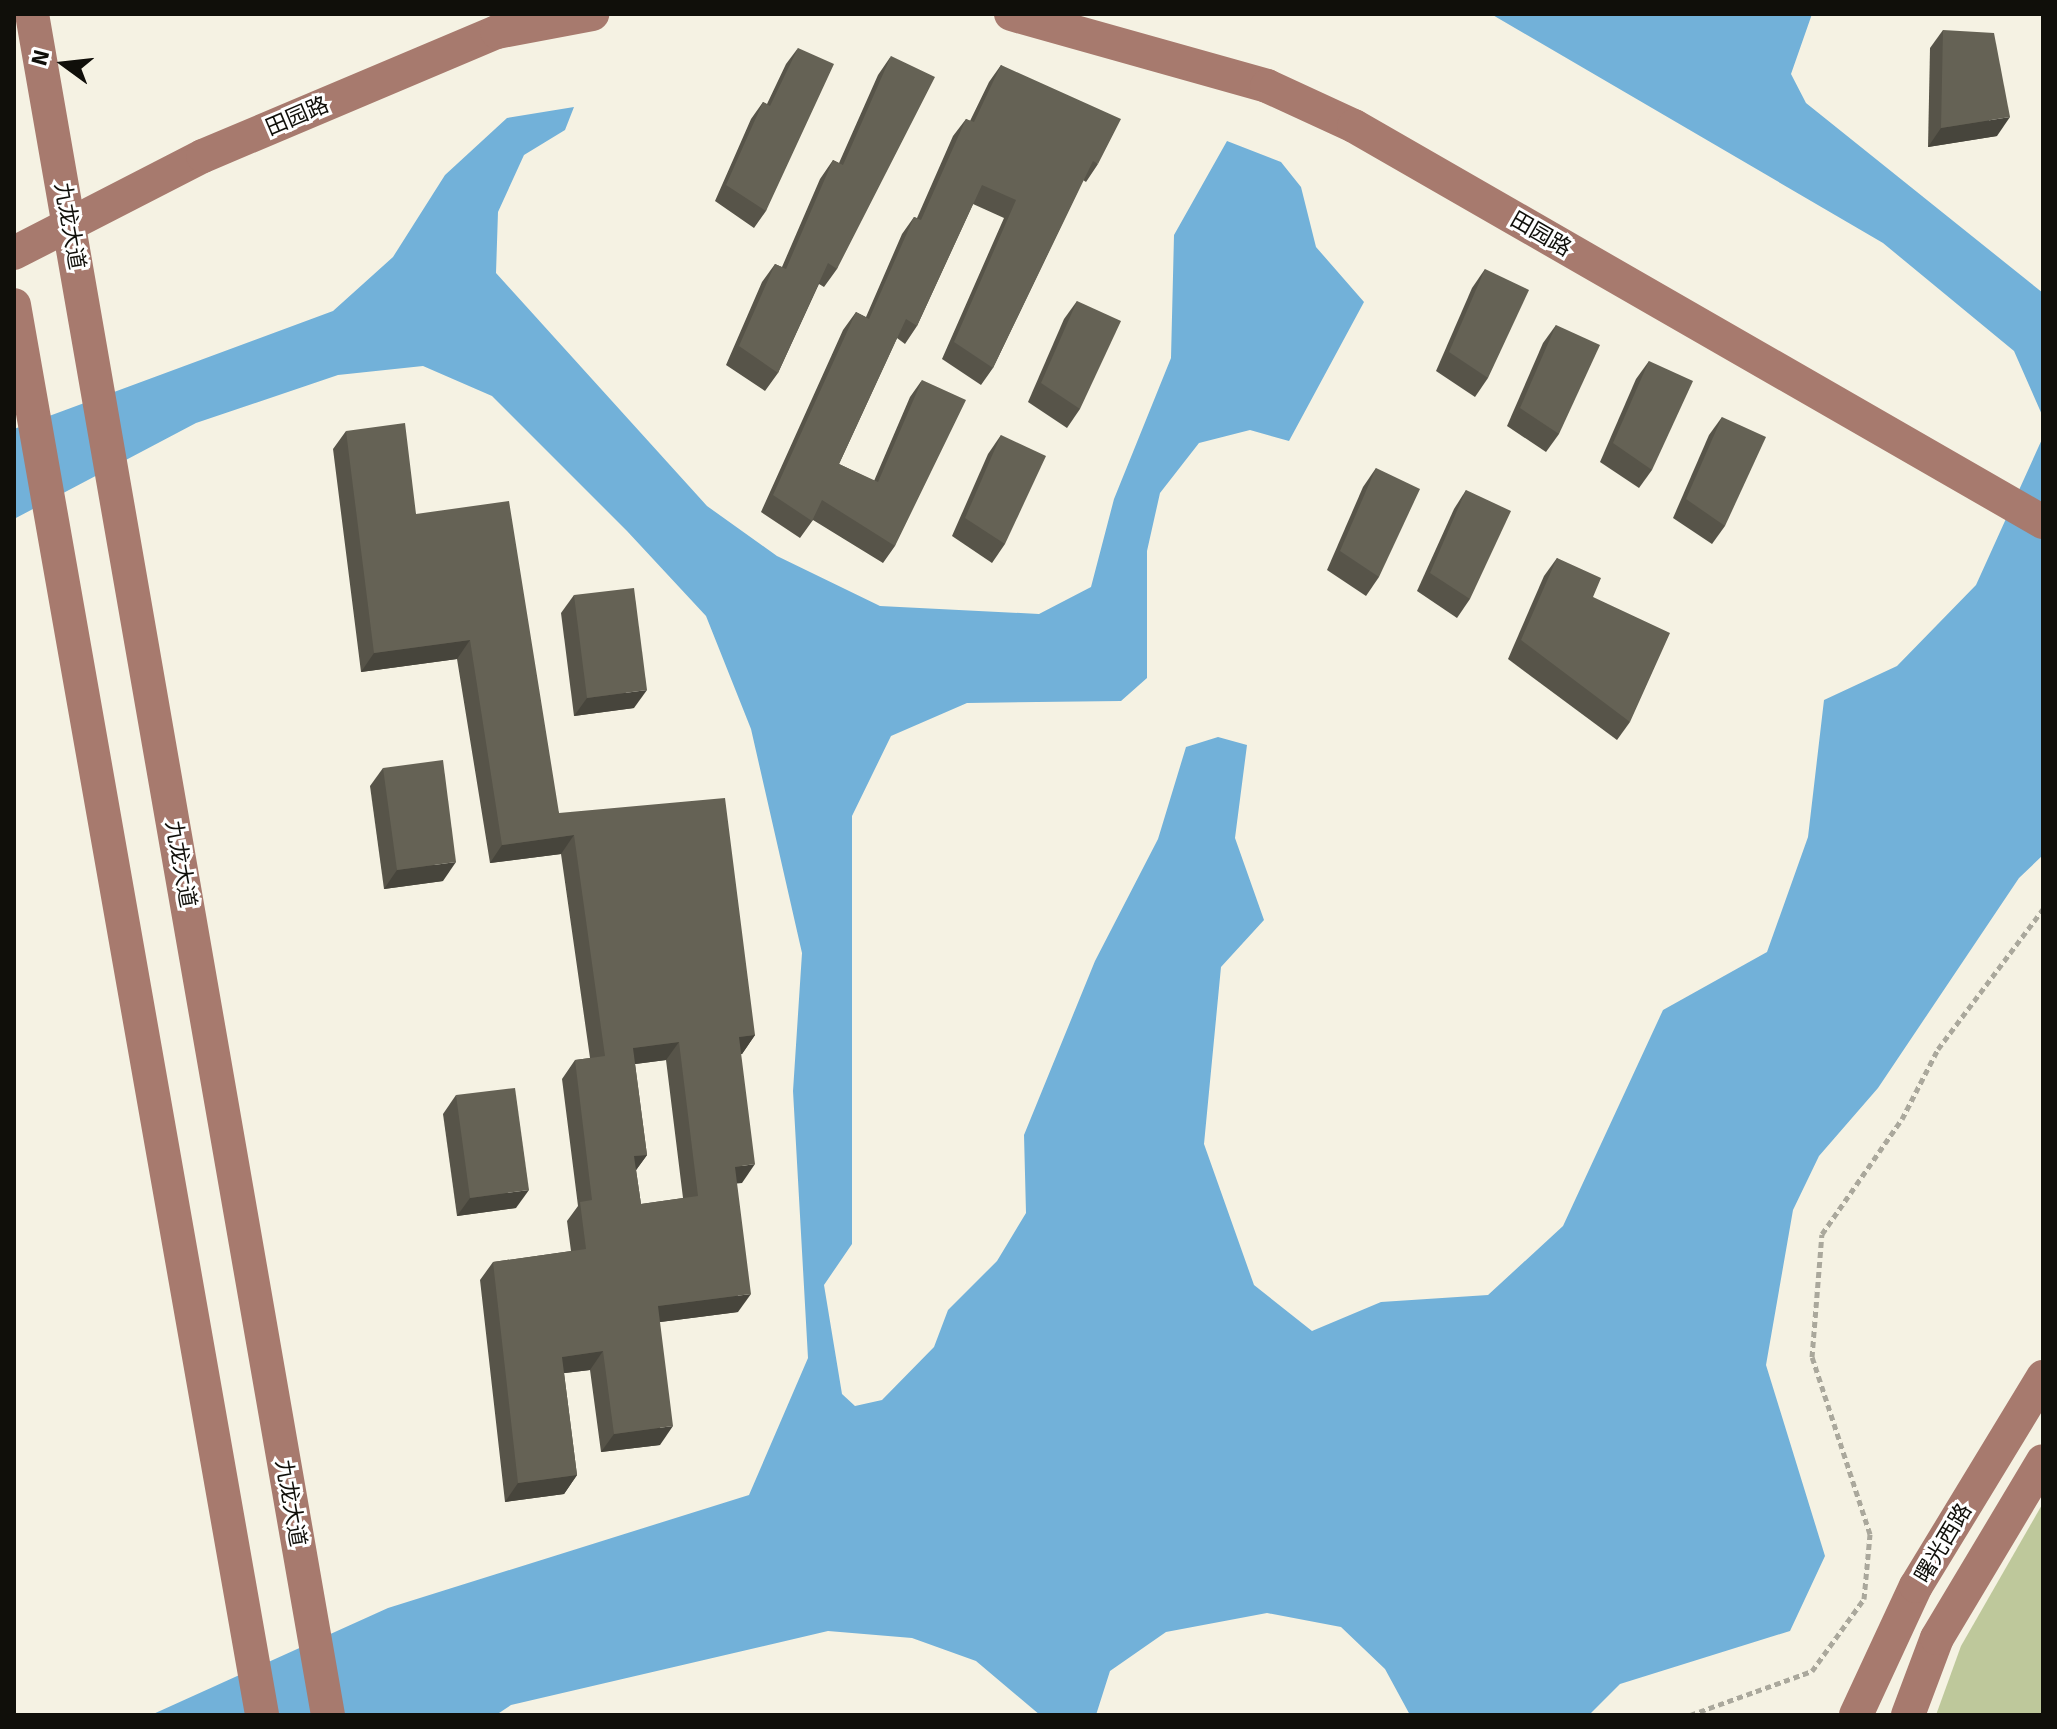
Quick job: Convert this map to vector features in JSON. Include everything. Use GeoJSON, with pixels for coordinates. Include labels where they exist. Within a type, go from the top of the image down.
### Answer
{"type":"FeatureCollection","features":[{"type":"Feature","properties":{"kind":"main road","name":"九龙大道"},"geometry":{"type":"LineString","coordinates":[[32,14],[328,1715]]}},
{"type":"Feature","properties":{"kind":"main road","name":"田园路"},"geometry":{"type":"LineString","coordinates":[[14,253],[203,156],[497,32],[592,14]]}},
{"type":"Feature","properties":{"kind":"main road","name":"田园路"},"geometry":{"type":"LineString","coordinates":[[1011,14],[1267,86],[1354,126],[2043,522]]}},
{"type":"Feature","properties":{"kind":"main road"},"geometry":{"type":"LineString","coordinates":[[14,305],[262,1715]]}},
{"type":"Feature","properties":{"kind":"main road","name":"曙光西路"},"geometry":{"type":"LineString","coordinates":[[1856,1715],[1916,1586],[2043,1377]]}},
{"type":"Feature","properties":{"kind":"main road","name":"曙光西路"},"geometry":{"type":"LineString","coordinates":[[1908,1715],[1937,1638],[2043,1461]]}},
{"type":"Feature","properties":{"kind":"path"},"geometry":{"type":"LineString","coordinates":[[1690,1715],[1812,1671],[1864,1599],[1870,1534],[1812,1357],[1822,1234],[1902,1119],[1938,1049],[2043,909]]}},
{"type":"Feature","properties":{"kind":"green space"},"geometry":{"type":"Polygon","coordinates":[[[2043,1503],[2043,1715],[1936,1715],[1961,1646],[2043,1503]]]}},
{"type":"Feature","properties":{"kind":"water"},"geometry":{"type":"Polygon","coordinates":[[[1491,14],[1812,14],[1791,74],[1806,103],[2043,293],[2043,417],[2014,351],[1883,243],[1491,14]]]}},
{"type":"Feature","properties":{"kind":"water"},"geometry":{"type":"Polygon","coordinates":[[[574,107],[565,130],[524,155],[498,212],[496,273],[707,506],[777,556],[880,606],[1039,614],[1091,587],[1114,499],[1171,358],[1174,235],[1227,141],[1281,162],[1301,187],[1316,247],[1364,302],[1289,441],[1250,430],[1199,443],[1160,493],[1147,551],[1147,678],[1121,701],[967,703],[891,736],[852,816],[852,1244],[824,1285],[842,1394],[855,1406],[882,1400],[934,1347],[948,1310],[997,1261],[1026,1213],[1024,1135],[1095,961],[1158,839],[1186,747],[1218,737],[1247,745],[1235,838],[1264,920],[1221,967],[1204,1144],[1254,1285],[1312,1331],[1381,1302],[1488,1295],[1563,1226],[1663,1010],[1767,952],[1808,837],[1824,700],[1897,666],[1976,585],[2043,437],[2043,855],[2019,878],[1878,1088],[1819,1156],[1793,1210],[1766,1365],[1825,1556],[1790,1631],[1620,1684],[1589,1715],[1410,1715],[1385,1669],[1341,1627],[1267,1613],[1166,1632],[1110,1671],[1096,1715],[1040,1715],[976,1661],[912,1638],[828,1631],[511,1705],[496,1715],[151,1715],[388,1608],[749,1495],[808,1358],[793,1091],[802,953],[751,729],[706,616],[627,531],[492,396],[423,366],[338,375],[196,423],[14,519],[14,429],[333,311],[393,257],[445,175],[507,118],[574,107]]]}},
{"type":"Feature","properties":{"kind":"building"},"geometry":{"type":"Polygon","coordinates":[[[1943,30],[1994,33],[2010,117],[1941,128],[1943,30]]]}},
{"type":"Feature","properties":{"kind":"building"},"geometry":{"type":"Polygon","coordinates":[[[798,48],[834,64],[766,211],[726,185],[763,102],[770,106],[798,48]]]}},
{"type":"Feature","properties":{"kind":"building"},"geometry":{"type":"Polygon","coordinates":[[[891,56],[935,77],[837,269],[828,263],[778,373],[739,346],[775,264],[786,269],[833,160],[843,165],[891,56]]]}},
{"type":"Feature","properties":{"kind":"building"},"geometry":{"type":"Polygon","coordinates":[[[1001,65],[1121,119],[1098,164],[1093,161],[993,368],[954,342],[1016,200],[982,185],[917,326],[906,319],[839,464],[878,482],[922,380],[966,400],[895,546],[822,500],[812,521],[773,495],[856,312],[869,319],[914,217],[921,220],[966,119],[974,122],[1001,65]]]}},
{"type":"Feature","properties":{"kind":"building"},"geometry":{"type":"Polygon","coordinates":[[[1485,269],[1529,290],[1488,378],[1449,352],[1485,269]]]}},
{"type":"Feature","properties":{"kind":"building"},"geometry":{"type":"Polygon","coordinates":[[[1077,301],[1121,321],[1080,409],[1041,383],[1077,301]]]}},
{"type":"Feature","properties":{"kind":"building"},"geometry":{"type":"Polygon","coordinates":[[[1556,325],[1600,345],[1559,434],[1520,408],[1556,325]]]}},
{"type":"Feature","properties":{"kind":"building"},"geometry":{"type":"Polygon","coordinates":[[[1649,361],[1693,381],[1652,470],[1613,443],[1649,361]]]}},
{"type":"Feature","properties":{"kind":"building"},"geometry":{"type":"Polygon","coordinates":[[[1722,417],[1766,437],[1725,526],[1686,499],[1722,417]]]}},
{"type":"Feature","properties":{"kind":"building"},"geometry":{"type":"Polygon","coordinates":[[[405,423],[416,514],[509,501],[559,813],[725,798],[755,1035],[739,1037],[755,1164],[735,1167],[751,1294],[658,1306],[673,1426],[614,1434],[603,1351],[562,1357],[577,1475],[518,1483],[493,1262],[586,1249],[580,1202],[592,1200],[575,1060],[605,1056],[574,835],[502,845],[470,640],[374,653],[346,431],[405,423]],[[679,1042],[633,1048],[647,1155],[634,1156],[641,1204],[698,1196],[679,1042]]]}},
{"type":"Feature","properties":{"kind":"building"},"geometry":{"type":"Polygon","coordinates":[[[1001,435],[1046,456],[1005,544],[965,518],[1001,435]]]}},
{"type":"Feature","properties":{"kind":"building"},"geometry":{"type":"Polygon","coordinates":[[[1376,468],[1420,489],[1379,577],[1340,551],[1376,468]]]}},
{"type":"Feature","properties":{"kind":"building"},"geometry":{"type":"Polygon","coordinates":[[[1466,490],[1511,511],[1470,599],[1430,573],[1466,490]]]}},
{"type":"Feature","properties":{"kind":"building"},"geometry":{"type":"Polygon","coordinates":[[[1557,558],[1601,578],[1593,597],[1670,633],[1630,722],[1521,640],[1557,558]]]}},
{"type":"Feature","properties":{"kind":"building"},"geometry":{"type":"Polygon","coordinates":[[[634,588],[647,690],[587,698],[574,595],[634,588]]]}},
{"type":"Feature","properties":{"kind":"building"},"geometry":{"type":"Polygon","coordinates":[[[443,760],[456,862],[397,870],[383,768],[443,760]]]}},
{"type":"Feature","properties":{"kind":"building"},"geometry":{"type":"Polygon","coordinates":[[[515,1088],[529,1190],[470,1198],[456,1095],[515,1088]]]}}]}
